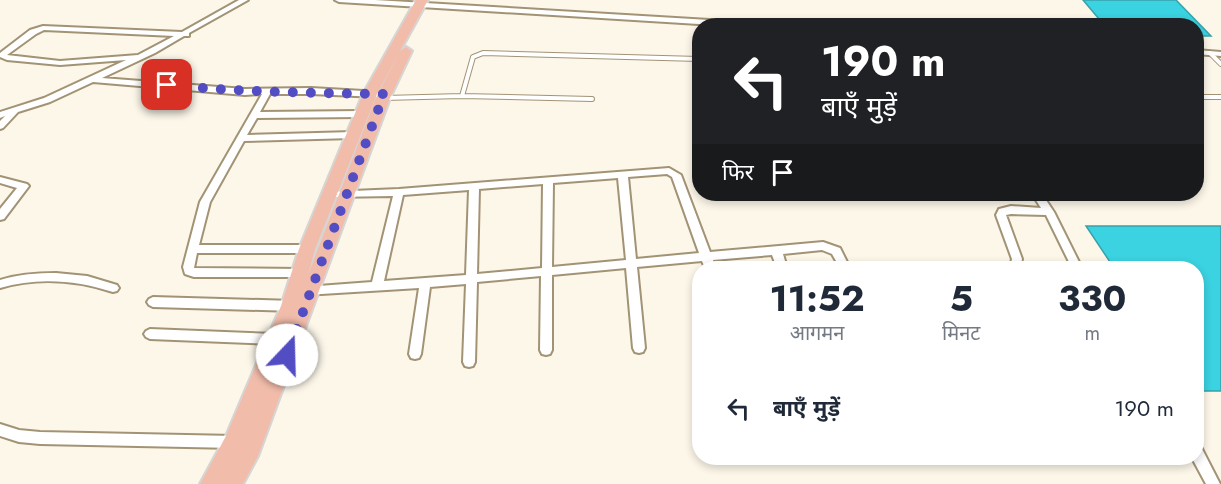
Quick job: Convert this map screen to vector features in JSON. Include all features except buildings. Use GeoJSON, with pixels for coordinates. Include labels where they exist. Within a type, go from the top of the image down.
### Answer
{"type":"FeatureCollection","features":[{"type":"Feature","properties":{"kind":"main road"},"geometry":{"type":"LineString","coordinates":[[231,484],[254,444],[300,298],[379,96],[426,2]]}},
{"type":"Feature","properties":{"kind":"main road"},"geometry":{"type":"LineString","coordinates":[[211,484],[234,442],[276,339],[300,298],[301,273],[307,249],[340,194],[353,135],[362,114],[379,96]]}},
{"type":"Feature","properties":{"kind":"street"},"geometry":{"type":"LineString","coordinates":[[0,115],[47,100],[186,34],[244,0]]}},
{"type":"Feature","properties":{"kind":"street"},"geometry":{"type":"LineString","coordinates":[[339,0],[477,3],[522,10],[692,21]]}},
{"type":"Feature","properties":{"kind":"street"},"geometry":{"type":"LineString","coordinates":[[522,10],[525,0]]}},
{"type":"Feature","properties":{"kind":"street"},"geometry":{"type":"LineString","coordinates":[[138,57],[60,63],[7,58],[2,55],[33,32],[44,28],[186,34]]}},
{"type":"Feature","properties":{"kind":"street"},"geometry":{"type":"LineString","coordinates":[[1204,53],[1221,54]]}},
{"type":"Feature","properties":{"kind":"street"},"geometry":{"type":"LineString","coordinates":[[89,79],[267,92],[379,96]]}},
{"type":"Feature","properties":{"kind":"street"},"geometry":{"type":"LineString","coordinates":[[267,92],[205,202],[188,267],[189,271],[194,273],[301,273]]}},
{"type":"Feature","properties":{"kind":"street"},"geometry":{"type":"LineString","coordinates":[[0,126],[17,110]]}},
{"type":"Feature","properties":{"kind":"street"},"geometry":{"type":"LineString","coordinates":[[255,115],[362,114]]}},
{"type":"Feature","properties":{"kind":"street"},"geometry":{"type":"LineString","coordinates":[[243,138],[353,135]]}},
{"type":"Feature","properties":{"kind":"street"},"geometry":{"type":"LineString","coordinates":[[340,194],[399,192],[674,172],[708,261]]}},
{"type":"Feature","properties":{"kind":"street"},"geometry":{"type":"LineString","coordinates":[[623,175],[639,348]]}},
{"type":"Feature","properties":{"kind":"street"},"geometry":{"type":"LineString","coordinates":[[0,180],[24,186],[0,216]]}},
{"type":"Feature","properties":{"kind":"street"},"geometry":{"type":"LineString","coordinates":[[546,350],[548,181]]}},
{"type":"Feature","properties":{"kind":"street"},"geometry":{"type":"LineString","coordinates":[[469,362],[474,186]]}},
{"type":"Feature","properties":{"kind":"street"},"geometry":{"type":"LineString","coordinates":[[377,286],[399,192]]}},
{"type":"Feature","properties":{"kind":"street"},"geometry":{"type":"LineString","coordinates":[[1042,201],[1050,212],[1074,261]]}},
{"type":"Feature","properties":{"kind":"street"},"geometry":{"type":"LineString","coordinates":[[1017,261],[1002,221],[1003,212],[1011,210],[1050,212]]}},
{"type":"Feature","properties":{"kind":"street"},"geometry":{"type":"LineString","coordinates":[[719,261],[776,250],[828,247],[840,256],[842,261]]}},
{"type":"Feature","properties":{"kind":"street"},"geometry":{"type":"LineString","coordinates":[[192,249],[307,249]]}},
{"type":"Feature","properties":{"kind":"street"},"geometry":{"type":"LineString","coordinates":[[776,250],[780,261]]}},
{"type":"Feature","properties":{"kind":"street"},"geometry":{"type":"LineString","coordinates":[[153,302],[300,298],[377,286],[547,270],[631,264],[692,263]]}},
{"type":"Feature","properties":{"kind":"street"},"geometry":{"type":"LineString","coordinates":[[0,284],[12,279],[36,277],[96,281],[113,288]]}},
{"type":"Feature","properties":{"kind":"street"},"geometry":{"type":"LineString","coordinates":[[415,354],[425,283]]}},
{"type":"Feature","properties":{"kind":"street"},"geometry":{"type":"LineString","coordinates":[[150,334],[276,339]]}},
{"type":"Feature","properties":{"kind":"street"},"geometry":{"type":"LineString","coordinates":[[0,430],[20,436],[51,438],[254,444]]}},
{"type":"Feature","properties":{"kind":"street"},"geometry":{"type":"LineString","coordinates":[[1203,465],[1213,484]]}},
{"type":"Feature","properties":{"kind":"lane"},"geometry":{"type":"LineString","coordinates":[[462,96],[473,57],[483,52],[692,59]]}},
{"type":"Feature","properties":{"kind":"lane"},"geometry":{"type":"LineString","coordinates":[[1210,53],[1221,64]]}},
{"type":"Feature","properties":{"kind":"lane"},"geometry":{"type":"LineString","coordinates":[[379,96],[592,99]]}},
{"type":"Feature","properties":{"kind":"lane"},"geometry":{"type":"LineString","coordinates":[[1204,97],[1221,98]]}},
{"type":"Feature","properties":{"kind":"water"},"geometry":{"type":"Polygon","coordinates":[[[1083,0],[1176,0],[1194,18],[1098,18],[1083,0]]]}},
{"type":"Feature","properties":{"kind":"water"},"geometry":{"type":"Polygon","coordinates":[[[1204,29],[1211,36],[1204,36],[1204,29]]]}},
{"type":"Feature","properties":{"kind":"water"},"geometry":{"type":"Polygon","coordinates":[[[1086,226],[1221,226],[1221,391],[1204,391],[1204,261],[1109,261],[1086,226]]]}},
{"type":"Feature","properties":{"kind":"route"},"geometry":{"type":"LineString","coordinates":[[167,85],[245,92],[310,91],[384,94],[287,355]]}}]}
